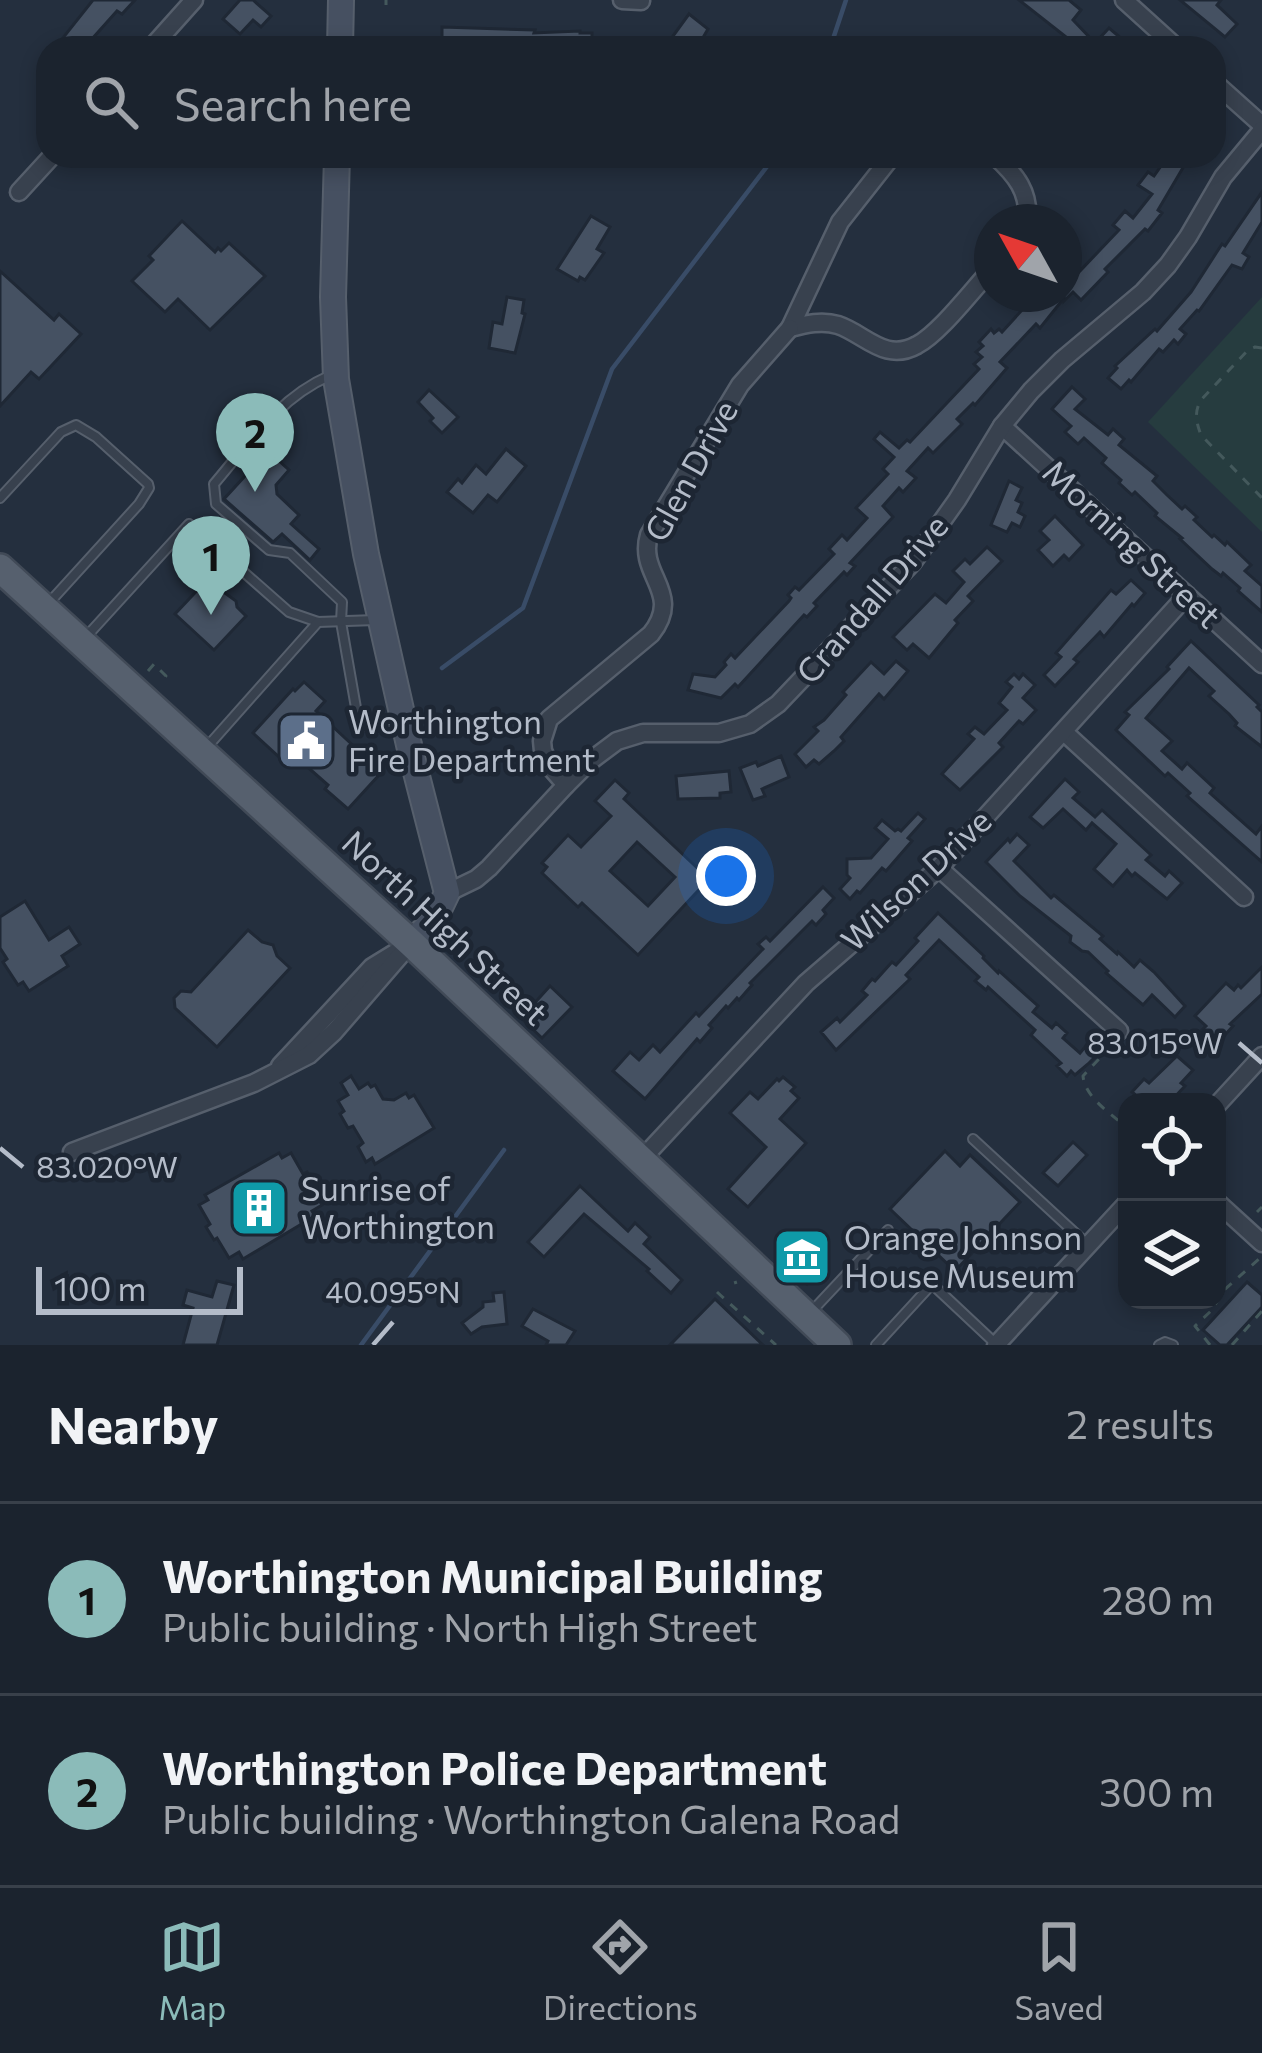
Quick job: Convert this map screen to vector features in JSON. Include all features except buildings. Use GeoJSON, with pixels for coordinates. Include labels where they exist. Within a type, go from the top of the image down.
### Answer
{"type":"FeatureCollection","features":[{"type":"Feature","properties":{"kind":"main road","name":"North High Street"},"geometry":{"type":"LineString","coordinates":[[0,568],[410,943],[837,1345]]}},
{"type":"Feature","properties":{"kind":"street"},"geometry":{"type":"LineString","coordinates":[[162,36],[194,0]]}},
{"type":"Feature","properties":{"kind":"street"},"geometry":{"type":"LineString","coordinates":[[340,0],[340,36]]}},
{"type":"Feature","properties":{"kind":"street"},"geometry":{"type":"LineString","coordinates":[[622,0],[641,1]]}},
{"type":"Feature","properties":{"kind":"street"},"geometry":{"type":"LineString","coordinates":[[1124,0],[1164,36]]}},
{"type":"Feature","properties":{"kind":"street"},"geometry":{"type":"LineString","coordinates":[[1226,94],[1262,128]]}},
{"type":"Feature","properties":{"kind":"street","name":"Crandall Drive"},"geometry":{"type":"LineString","coordinates":[[447,893],[489,868],[602,751],[643,733],[718,733],[750,724],[778,704],[914,562],[1002,426],[1031,391],[1168,265],[1223,178],[1262,128]]}},
{"type":"Feature","properties":{"kind":"street"},"geometry":{"type":"LineString","coordinates":[[19,192],[41,168]]}},
{"type":"Feature","properties":{"kind":"street"},"geometry":{"type":"LineString","coordinates":[[72,1152],[254,1083],[309,1055],[434,920],[447,893],[366,554],[336,374],[337,168]]}},
{"type":"Feature","properties":{"kind":"street"},"geometry":{"type":"LineString","coordinates":[[790,328],[840,222],[883,168]]}},
{"type":"Feature","properties":{"kind":"street"},"geometry":{"type":"LineString","coordinates":[[1007,168],[1026,194],[1026,204]]}},
{"type":"Feature","properties":{"kind":"street"},"geometry":{"type":"LineString","coordinates":[[790,328],[834,323],[880,349],[899,351],[916,346],[974,287]]}},
{"type":"Feature","properties":{"kind":"street","name":"Glen Drive"},"geometry":{"type":"LineString","coordinates":[[566,785],[543,752],[549,719],[658,625],[663,592],[645,558],[649,535],[740,385],[790,328]]}},
{"type":"Feature","properties":{"kind":"street","name":"Morning Street"},"geometry":{"type":"LineString","coordinates":[[1002,426],[1262,664]]}},
{"type":"Feature","properties":{"kind":"street","name":"Wilson Drive"},"geometry":{"type":"LineString","coordinates":[[641,1160],[806,983],[940,868],[1187,595]]}},
{"type":"Feature","properties":{"kind":"street"},"geometry":{"type":"LineString","coordinates":[[1064,732],[1244,897]]}},
{"type":"Feature","properties":{"kind":"street"},"geometry":{"type":"LineString","coordinates":[[940,868],[1119,1031]]}},
{"type":"Feature","properties":{"kind":"street"},"geometry":{"type":"LineString","coordinates":[[1226,1095],[1262,1056]]}},
{"type":"Feature","properties":{"kind":"street"},"geometry":{"type":"LineString","coordinates":[[1226,1212],[1261,1251]]}},
{"type":"Feature","properties":{"kind":"street"},"geometry":{"type":"LineString","coordinates":[[997,1345],[1118,1213]]}},
{"type":"Feature","properties":{"kind":"lane"},"geometry":{"type":"LineString","coordinates":[[336,374],[307,386],[278,411],[214,484],[217,504],[269,550],[290,553],[343,602],[341,622],[359,725],[406,731]]}},
{"type":"Feature","properties":{"kind":"lane"},"geometry":{"type":"LineString","coordinates":[[0,498],[44,450],[76,425],[149,488],[44,609]]}},
{"type":"Feature","properties":{"kind":"lane"},"geometry":{"type":"LineString","coordinates":[[81,642],[189,524],[289,611],[319,622],[381,619]]}},
{"type":"Feature","properties":{"kind":"lane"},"geometry":{"type":"LineString","coordinates":[[202,752],[319,622]]}},
{"type":"Feature","properties":{"kind":"lane"},"geometry":{"type":"LineString","coordinates":[[973,1139],[1088,1245]]}},
{"type":"Feature","properties":{"kind":"lane"},"geometry":{"type":"LineString","coordinates":[[807,1316],[888,1230]]}},
{"type":"Feature","properties":{"kind":"lane"},"geometry":{"type":"LineString","coordinates":[[875,1345],[932,1284],[997,1345]]}},
{"type":"Feature","properties":{"kind":"lane"},"geometry":{"type":"LineString","coordinates":[[1159,1345],[1173,1345]]}},
{"type":"Feature","properties":{"kind":"path"},"geometry":{"type":"LineString","coordinates":[[1262,348],[1248,350],[1196,408],[1201,435],[1262,498]]}},
{"type":"Feature","properties":{"kind":"path"},"geometry":{"type":"LineString","coordinates":[[148,671],[154,664],[166,676],[160,682]]}},
{"type":"Feature","properties":{"kind":"path"},"geometry":{"type":"LineString","coordinates":[[1118,1120],[1082,1081],[1122,1034],[1119,1031]]}},
{"type":"Feature","properties":{"kind":"path"},"geometry":{"type":"LineString","coordinates":[[1256,1212],[1262,1207]]}},
{"type":"Feature","properties":{"kind":"path"},"geometry":{"type":"LineString","coordinates":[[1210,1345],[1195,1326],[1261,1251]]}},
{"type":"Feature","properties":{"kind":"path"},"geometry":{"type":"LineString","coordinates":[[717,1292],[776,1345]]}},
{"type":"Feature","properties":{"kind":"path"},"geometry":{"type":"LineString","coordinates":[[1232,1345],[1262,1311]]}},
{"type":"Feature","properties":{"kind":"green space"},"geometry":{"type":"Polygon","coordinates":[[[1262,297],[1262,532],[1148,422],[1262,297]]]}},
{"type":"Feature","properties":{"kind":"waterway"},"geometry":{"type":"LineString","coordinates":[[834,36],[846,0]]}},
{"type":"Feature","properties":{"kind":"waterway"},"geometry":{"type":"LineString","coordinates":[[442,668],[523,608],[612,369],[766,168]]}},
{"type":"Feature","properties":{"kind":"waterway"},"geometry":{"type":"LineString","coordinates":[[361,1345],[504,1150]]}},
{"type":"Feature","properties":{"kind":"place","name":"Worthington Police Department"},"geometry":{"type":"Point","coordinates":[255,492]}},
{"type":"Feature","properties":{"kind":"place","name":"Worthington Municipal Building"},"geometry":{"type":"Point","coordinates":[211,615]}},
{"type":"Feature","properties":{"kind":"place","name":"Worthington Fire Department"},"geometry":{"type":"Point","coordinates":[306,741]}},
{"type":"Feature","properties":{"kind":"place","name":"Sunrise of Worthington"},"geometry":{"type":"Point","coordinates":[259,1208]}},
{"type":"Feature","properties":{"kind":"place","name":"Orange Johnson House Museum"},"geometry":{"type":"Point","coordinates":[802,1257]}}]}
